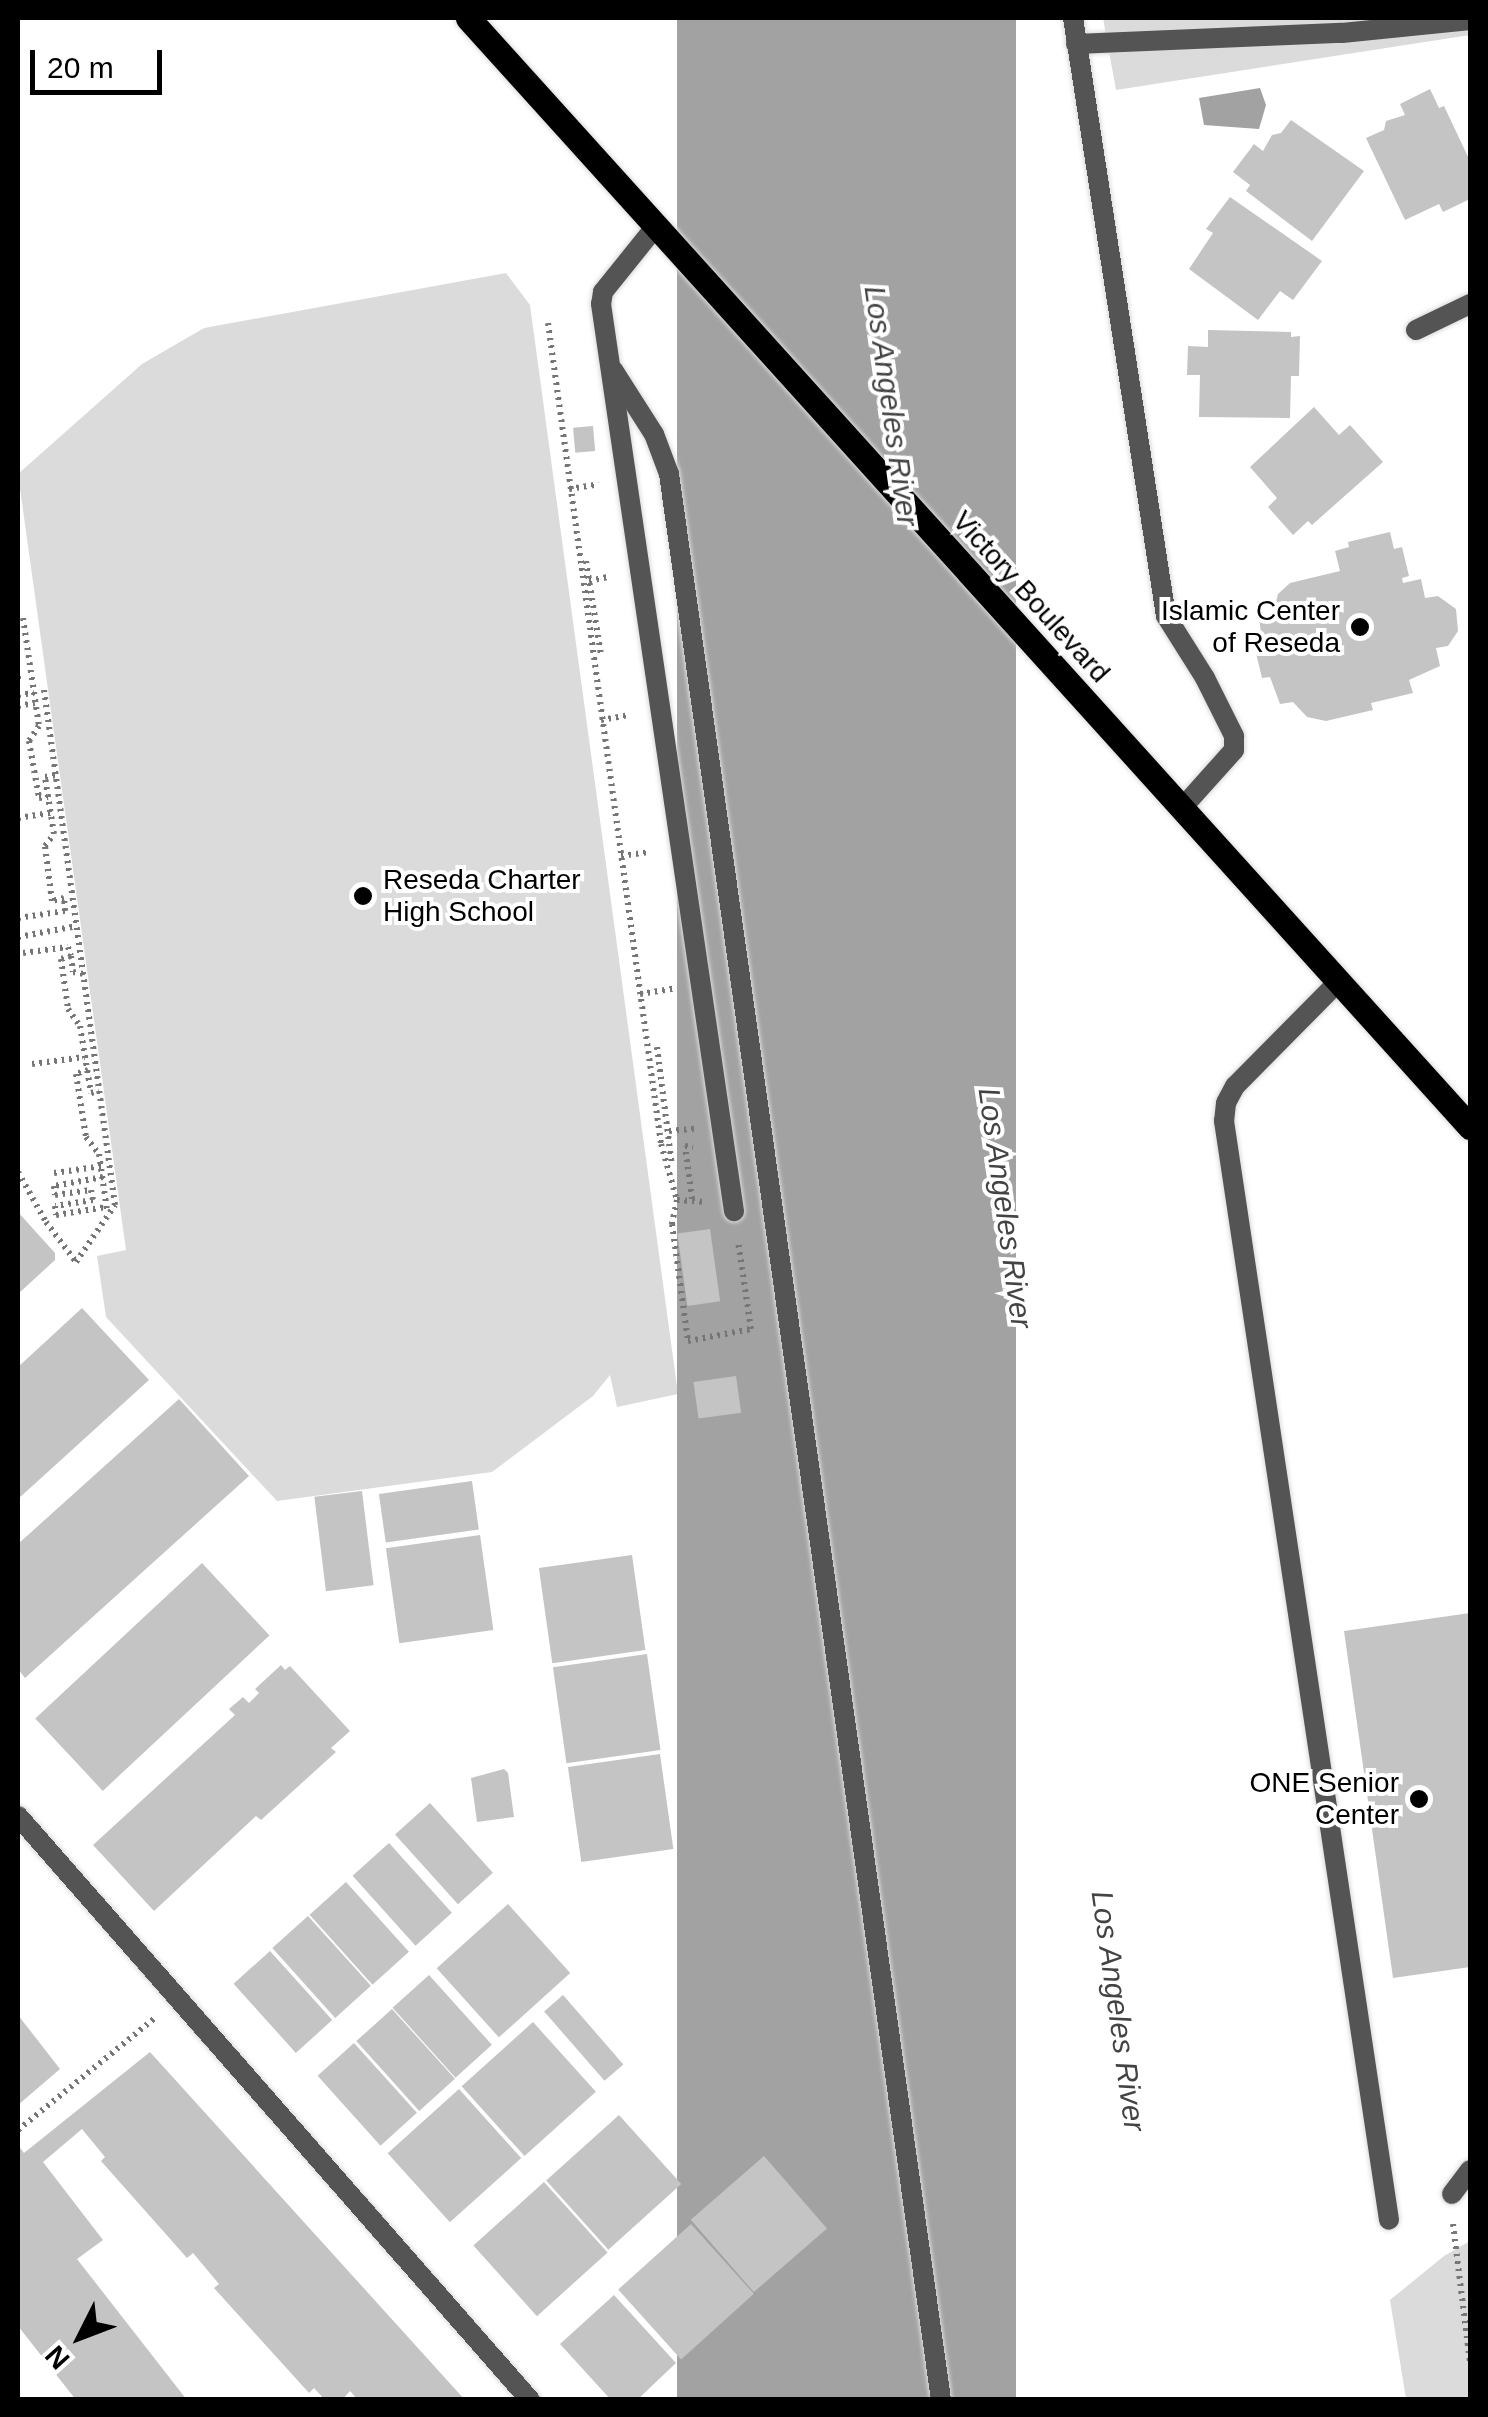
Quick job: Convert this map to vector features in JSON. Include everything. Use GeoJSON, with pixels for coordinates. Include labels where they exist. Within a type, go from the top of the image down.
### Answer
{"type":"FeatureCollection","features":[{"type":"Feature","properties":{"kind":"main road","name":"Victory Boulevard"},"geometry":{"type":"LineString","coordinates":[[475,20],[620,186],[1470,1127]]}},
{"type":"Feature","properties":{"kind":"street"},"geometry":{"type":"LineString","coordinates":[[1073,18],[1166,616],[1205,678],[1234,736],[1234,750],[1182,808]]}},
{"type":"Feature","properties":{"kind":"street"},"geometry":{"type":"LineString","coordinates":[[1076,44],[1342,34],[1470,20]]}},
{"type":"Feature","properties":{"kind":"street"},"geometry":{"type":"LineString","coordinates":[[656,226],[604,292],[601,304],[614,370],[621,450],[734,1210]]}},
{"type":"Feature","properties":{"kind":"street"},"geometry":{"type":"LineString","coordinates":[[1416,330],[1470,304]]}},
{"type":"Feature","properties":{"kind":"street"},"geometry":{"type":"LineString","coordinates":[[614,370],[654,434],[669,474],[941,2400]]}},
{"type":"Feature","properties":{"kind":"street"},"geometry":{"type":"LineString","coordinates":[[1339,981],[1235,1086],[1226,1102],[1224,1121],[1389,2220]]}},
{"type":"Feature","properties":{"kind":"street"},"geometry":{"type":"LineString","coordinates":[[18,1816],[530,2400]]}},
{"type":"Feature","properties":{"kind":"street"},"geometry":{"type":"LineString","coordinates":[[1452,2194],[1470,2170]]}},
{"type":"Feature","properties":{"kind":"path"},"geometry":{"type":"LineString","coordinates":[[548,323],[661,1144],[673,1175]]}},
{"type":"Feature","properties":{"kind":"path"},"geometry":{"type":"LineString","coordinates":[[586,560],[600,655]]}},
{"type":"Feature","properties":{"kind":"path"},"geometry":{"type":"LineString","coordinates":[[23,618],[39,726],[30,741],[39,798],[48,797]]}},
{"type":"Feature","properties":{"kind":"path"},"geometry":{"type":"LineString","coordinates":[[18,1172],[46,1222],[76,1262],[115,1204],[44,690]]}},
{"type":"Feature","properties":{"kind":"path"},"geometry":{"type":"LineString","coordinates":[[18,695],[34,693]]}},
{"type":"Feature","properties":{"kind":"path"},"geometry":{"type":"LineString","coordinates":[[18,706],[35,703]]}},
{"type":"Feature","properties":{"kind":"path"},"geometry":{"type":"LineString","coordinates":[[18,918],[65,911],[64,898],[52,900],[45,846],[54,834],[45,777],[56,775]]}},
{"type":"Feature","properties":{"kind":"path"},"geometry":{"type":"LineString","coordinates":[[18,818],[51,813]]}},
{"type":"Feature","properties":{"kind":"path"},"geometry":{"type":"LineString","coordinates":[[18,937],[77,926]]}},
{"type":"Feature","properties":{"kind":"path"},"geometry":{"type":"LineString","coordinates":[[23,954],[68,947],[73,972],[83,974]]}},
{"type":"Feature","properties":{"kind":"path"},"geometry":{"type":"LineString","coordinates":[[71,956],[61,960],[68,1009],[80,1026],[90,1092],[99,1091]]}},
{"type":"Feature","properties":{"kind":"path"},"geometry":{"type":"LineString","coordinates":[[657,1047],[677,1200],[672,1224],[688,1342],[750,1330],[734,1210],[692,1199],[677,1200]]}},
{"type":"Feature","properties":{"kind":"path"},"geometry":{"type":"LineString","coordinates":[[32,1064],[85,1057]]}},
{"type":"Feature","properties":{"kind":"path"},"geometry":{"type":"LineString","coordinates":[[88,1070],[76,1074],[86,1137],[102,1166],[108,1211]]}},
{"type":"Feature","properties":{"kind":"path"},"geometry":{"type":"LineString","coordinates":[[54,1172],[102,1166]]}},
{"type":"Feature","properties":{"kind":"path"},"geometry":{"type":"LineString","coordinates":[[103,1177],[54,1186],[55,1195],[92,1190],[93,1200],[55,1206],[56,1215],[108,1211]]}},
{"type":"Feature","properties":{"kind":"path"},"geometry":{"type":"LineString","coordinates":[[18,2130],[178,1999]]}},
{"type":"Feature","properties":{"kind":"path"},"geometry":{"type":"LineString","coordinates":[[1452,2194],[1470,2362]]}},
{"type":"Feature","properties":{"kind":"shaded area"},"geometry":{"type":"Polygon","coordinates":[[[1103,18],[1470,18],[1470,35],[1116,90],[1103,18]]]}},
{"type":"Feature","properties":{"kind":"shaded area"},"geometry":{"type":"Polygon","coordinates":[[[506,273],[530,305],[678,1394],[617,1407],[610,1375],[593,1396],[492,1472],[277,1501],[106,1317],[97,1256],[126,1250],[18,474],[142,364],[204,328],[506,273]]]}},
{"type":"Feature","properties":{"kind":"shaded area"},"geometry":{"type":"Polygon","coordinates":[[[1470,2241],[1470,2399],[1406,2399],[1390,2300],[1444,2256],[1470,2241]]]}},
{"type":"Feature","properties":{"kind":"water","name":"Los Angeles River"},"geometry":{"type":"Polygon","coordinates":[[[677,18],[1016,18],[1016,2400],[677,2400],[677,18]]]}},
{"type":"Feature","properties":{"kind":"water"},"geometry":{"type":"Polygon","coordinates":[[[1260,88],[1266,105],[1259,129],[1204,125],[1199,98],[1260,88]]]}},
{"type":"Feature","properties":{"kind":"building"},"geometry":{"type":"Polygon","coordinates":[[[1430,89],[1439,108],[1444,106],[1470,161],[1470,199],[1443,212],[1439,204],[1405,220],[1366,138],[1384,130],[1386,121],[1405,115],[1400,104],[1430,89]]]}},
{"type":"Feature","properties":{"kind":"building"},"geometry":{"type":"Polygon","coordinates":[[[1291,120],[1364,171],[1312,241],[1246,191],[1250,185],[1233,172],[1254,144],[1263,151],[1272,135],[1281,133],[1291,120]]]}},
{"type":"Feature","properties":{"kind":"building"},"geometry":{"type":"Polygon","coordinates":[[[1230,197],[1322,261],[1293,300],[1280,291],[1258,320],[1189,269],[1213,233],[1206,229],[1230,197]]]}},
{"type":"Feature","properties":{"kind":"building"},"geometry":{"type":"Polygon","coordinates":[[[1208,330],[1291,332],[1291,337],[1300,336],[1299,376],[1291,376],[1290,418],[1199,417],[1200,375],[1187,375],[1188,346],[1208,347],[1208,330]]]}},
{"type":"Feature","properties":{"kind":"building"},"geometry":{"type":"Polygon","coordinates":[[[1314,407],[1339,435],[1350,425],[1383,462],[1312,525],[1308,521],[1293,535],[1268,507],[1277,498],[1250,467],[1314,407]]]}},
{"type":"Feature","properties":{"kind":"building"},"geometry":{"type":"Polygon","coordinates":[[[593,426],[595,451],[575,453],[573,428],[593,426]]]}},
{"type":"Feature","properties":{"kind":"building","name":"Islamic Center of Reseda"},"geometry":{"type":"Polygon","coordinates":[[[1390,532],[1394,549],[1402,547],[1409,576],[1402,578],[1403,583],[1421,579],[1425,598],[1438,596],[1456,609],[1458,631],[1448,646],[1436,648],[1440,666],[1409,680],[1413,693],[1371,703],[1373,710],[1326,721],[1307,717],[1293,702],[1280,704],[1270,677],[1262,678],[1255,649],[1263,648],[1259,618],[1273,614],[1278,594],[1290,583],[1340,571],[1335,551],[1349,547],[1348,542],[1390,532]]]}},
{"type":"Feature","properties":{"kind":"building"},"geometry":{"type":"Polygon","coordinates":[[[18,1212],[55,1253],[55,1260],[18,1294],[18,1212]]]}},
{"type":"Feature","properties":{"kind":"building"},"geometry":{"type":"Polygon","coordinates":[[[710,1229],[720,1301],[687,1306],[677,1234],[710,1229]]]}},
{"type":"Feature","properties":{"kind":"building"},"geometry":{"type":"Polygon","coordinates":[[[82,1308],[149,1380],[18,1499],[18,1367],[82,1308]]]}},
{"type":"Feature","properties":{"kind":"building"},"geometry":{"type":"Polygon","coordinates":[[[736,1376],[741,1413],[699,1419],[693,1382],[736,1376]]]}},
{"type":"Feature","properties":{"kind":"building"},"geometry":{"type":"Polygon","coordinates":[[[179,1399],[249,1476],[25,1678],[18,1669],[18,1544],[179,1399]]]}},
{"type":"Feature","properties":{"kind":"building"},"geometry":{"type":"Polygon","coordinates":[[[472,1481],[479,1530],[386,1543],[379,1494],[472,1481]]]}},
{"type":"Feature","properties":{"kind":"building"},"geometry":{"type":"Polygon","coordinates":[[[362,1491],[374,1585],[326,1591],[314,1497],[362,1491]]]}},
{"type":"Feature","properties":{"kind":"building"},"geometry":{"type":"Polygon","coordinates":[[[480,1535],[493,1630],[399,1643],[386,1548],[480,1535]]]}},
{"type":"Feature","properties":{"kind":"building"},"geometry":{"type":"Polygon","coordinates":[[[632,1555],[645,1650],[552,1663],[539,1568],[632,1555]]]}},
{"type":"Feature","properties":{"kind":"building"},"geometry":{"type":"Polygon","coordinates":[[[202,1563],[270,1635],[103,1791],[35,1718],[202,1563]]]}},
{"type":"Feature","properties":{"kind":"building","name":"ONE Senior Center"},"geometry":{"type":"Polygon","coordinates":[[[1470,1613],[1470,1967],[1393,1978],[1344,1631],[1470,1613]]]}},
{"type":"Feature","properties":{"kind":"building"},"geometry":{"type":"Polygon","coordinates":[[[647,1654],[660,1750],[566,1763],[553,1667],[647,1654]]]}},
{"type":"Feature","properties":{"kind":"building"},"geometry":{"type":"Polygon","coordinates":[[[281,1665],[285,1670],[290,1666],[350,1731],[331,1748],[336,1752],[261,1820],[256,1816],[154,1911],[93,1845],[235,1715],[229,1709],[243,1697],[249,1703],[259,1693],[255,1689],[281,1665]]]}},
{"type":"Feature","properties":{"kind":"building"},"geometry":{"type":"Polygon","coordinates":[[[660,1754],[673,1849],[581,1862],[568,1767],[660,1754]]]}},
{"type":"Feature","properties":{"kind":"building"},"geometry":{"type":"Polygon","coordinates":[[[504,1769],[508,1773],[514,1817],[477,1822],[471,1778],[504,1769]]]}},
{"type":"Feature","properties":{"kind":"building"},"geometry":{"type":"Polygon","coordinates":[[[430,1803],[493,1873],[458,1904],[395,1834],[430,1803]]]}},
{"type":"Feature","properties":{"kind":"building"},"geometry":{"type":"Polygon","coordinates":[[[389,1843],[452,1913],[415,1946],[353,1876],[389,1843]]]}},
{"type":"Feature","properties":{"kind":"building"},"geometry":{"type":"Polygon","coordinates":[[[346,1882],[409,1952],[372,1985],[310,1915],[346,1882]]]}},
{"type":"Feature","properties":{"kind":"building"},"geometry":{"type":"Polygon","coordinates":[[[508,1904],[570,1973],[499,2037],[437,1968],[508,1904]]]}},
{"type":"Feature","properties":{"kind":"building"},"geometry":{"type":"Polygon","coordinates":[[[308,1916],[371,1986],[335,2018],[272,1948],[308,1916]]]}},
{"type":"Feature","properties":{"kind":"building"},"geometry":{"type":"Polygon","coordinates":[[[270,1951],[332,2020],[296,2053],[234,1984],[270,1951]]]}},
{"type":"Feature","properties":{"kind":"building"},"geometry":{"type":"Polygon","coordinates":[[[429,1975],[492,2045],[455,2078],[393,2008],[429,1975]]]}},
{"type":"Feature","properties":{"kind":"building"},"geometry":{"type":"Polygon","coordinates":[[[563,1995],[623,2064],[604,2081],[544,2011],[563,1995]]]}},
{"type":"Feature","properties":{"kind":"building"},"geometry":{"type":"Polygon","coordinates":[[[392,2009],[455,2079],[419,2111],[356,2041],[392,2009]]]}},
{"type":"Feature","properties":{"kind":"building"},"geometry":{"type":"Polygon","coordinates":[[[18,2015],[60,2069],[18,2105],[18,2015]]]}},
{"type":"Feature","properties":{"kind":"building"},"geometry":{"type":"Polygon","coordinates":[[[533,2022],[596,2092],[525,2156],[462,2086],[533,2022]]]}},
{"type":"Feature","properties":{"kind":"building"},"geometry":{"type":"Polygon","coordinates":[[[354,2043],[417,2113],[380,2146],[318,2076],[354,2043]]]}},
{"type":"Feature","properties":{"kind":"building"},"geometry":{"type":"Polygon","coordinates":[[[150,2052],[465,2400],[358,2400],[350,2391],[342,2400],[325,2400],[314,2388],[309,2393],[214,2288],[219,2284],[193,2253],[187,2258],[101,2161],[105,2157],[82,2129],[43,2162],[103,2240],[77,2259],[187,2400],[76,2400],[18,2326],[18,2145],[24,2153],[150,2052]]]}},
{"type":"Feature","properties":{"kind":"building"},"geometry":{"type":"Polygon","coordinates":[[[459,2089],[521,2158],[450,2222],[388,2153],[459,2089]]]}},
{"type":"Feature","properties":{"kind":"building"},"geometry":{"type":"Polygon","coordinates":[[[619,2115],[681,2184],[608,2250],[546,2181],[619,2115]]]}},
{"type":"Feature","properties":{"kind":"building"},"geometry":{"type":"Polygon","coordinates":[[[764,2156],[827,2228],[754,2292],[691,2220],[764,2156]]]}},
{"type":"Feature","properties":{"kind":"building"},"geometry":{"type":"Polygon","coordinates":[[[544,2182],[608,2253],[537,2316],[473,2246],[544,2182]]]}},
{"type":"Feature","properties":{"kind":"building"},"geometry":{"type":"Polygon","coordinates":[[[691,2224],[754,2294],[681,2359],[618,2290],[691,2224]]]}},
{"type":"Feature","properties":{"kind":"building"},"geometry":{"type":"Polygon","coordinates":[[[614,2295],[676,2363],[637,2400],[611,2400],[560,2344],[614,2295]]]}},
{"type":"Feature","properties":{"kind":"place","name":"Islamic Center of Reseda"},"geometry":{"type":"Point","coordinates":[1360,627]}},
{"type":"Feature","properties":{"kind":"place","name":"Reseda Charter High School"},"geometry":{"type":"Point","coordinates":[363,896]}},
{"type":"Feature","properties":{"kind":"place","name":"ONE Senior Center"},"geometry":{"type":"Point","coordinates":[1419,1799]}}]}
